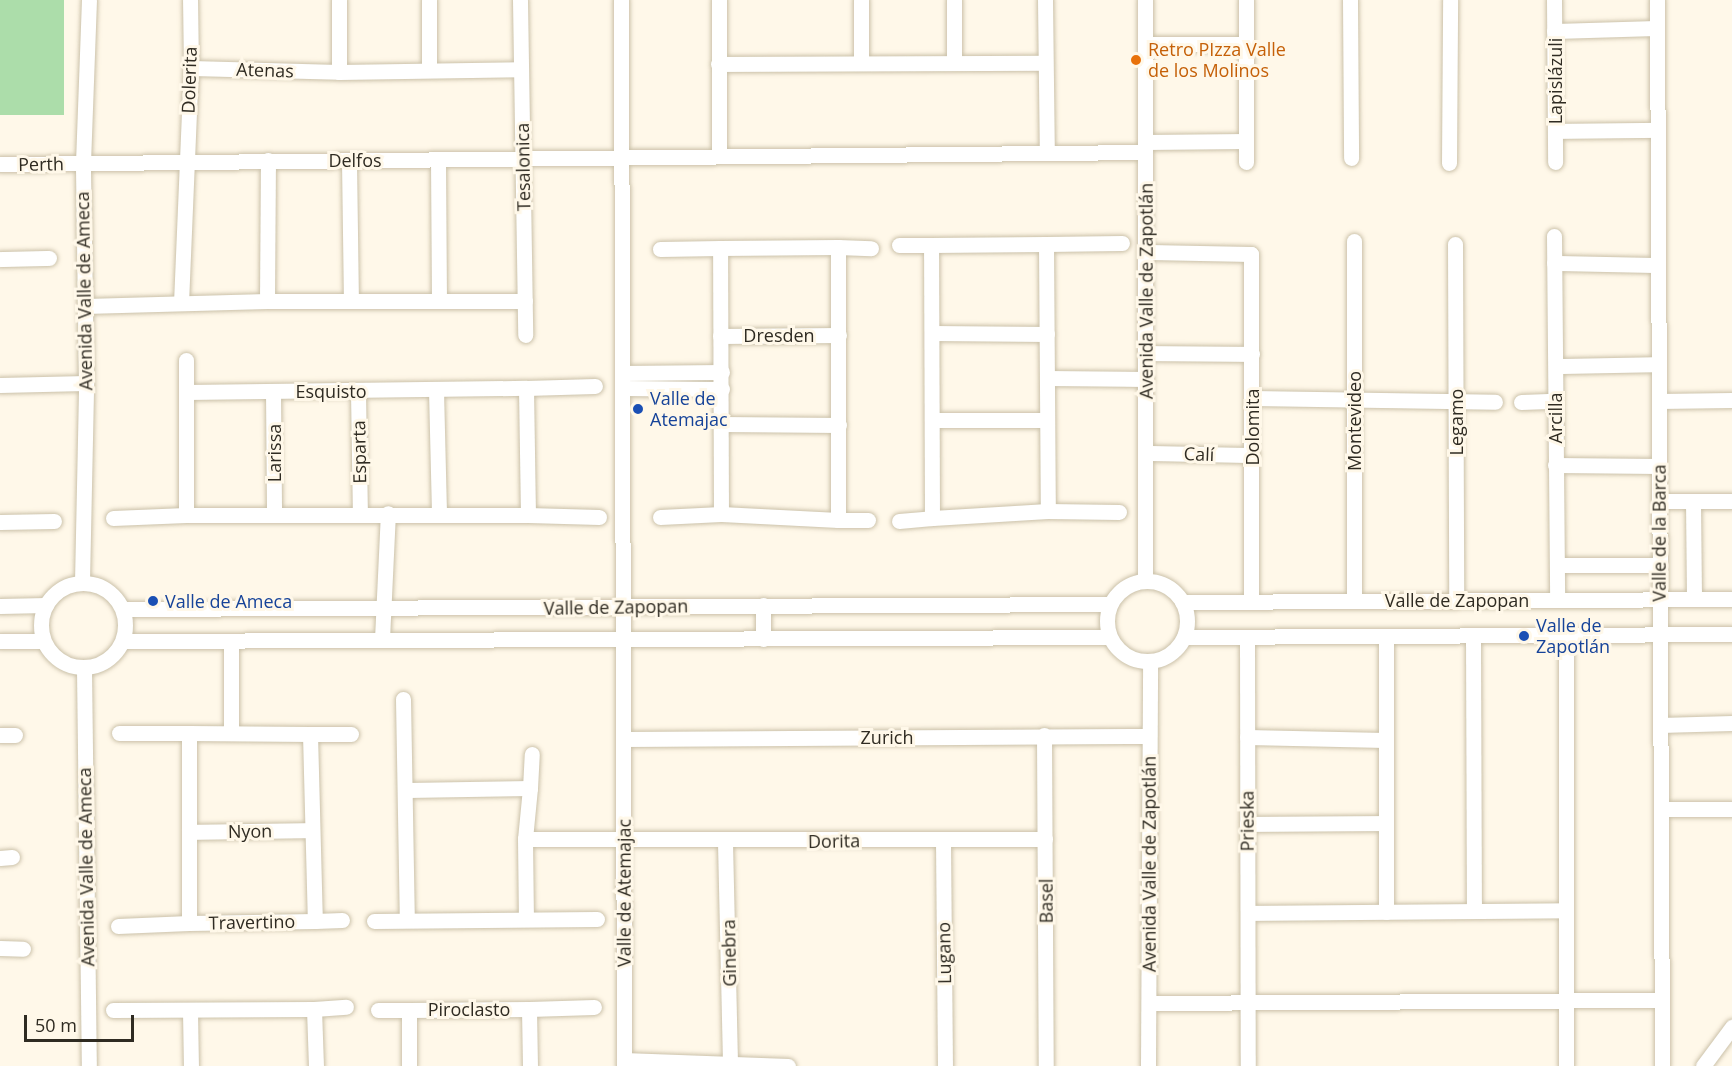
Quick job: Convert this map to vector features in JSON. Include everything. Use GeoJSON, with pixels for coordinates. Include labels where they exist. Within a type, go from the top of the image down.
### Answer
{"type":"FeatureCollection","features":[{"type":"Feature","properties":{"kind":"street","name":"Avenida Valle de Ameca"},"geometry":{"type":"LineString","coordinates":[[82,582],[86,383],[83,163],[89,0]]}},
{"type":"Feature","properties":{"kind":"street","name":"Dolerita"},"geometry":{"type":"LineString","coordinates":[[181,303],[191,68],[190,0]]}},
{"type":"Feature","properties":{"kind":"street"},"geometry":{"type":"LineString","coordinates":[[339,0],[339,72]]}},
{"type":"Feature","properties":{"kind":"street"},"geometry":{"type":"LineString","coordinates":[[429,0],[429,70]]}},
{"type":"Feature","properties":{"kind":"street","name":"Tesalonica"},"geometry":{"type":"LineString","coordinates":[[520,0],[525,335]]}},
{"type":"Feature","properties":{"kind":"street","name":"Valle de Atemajac"},"geometry":{"type":"LineString","coordinates":[[621,0],[624,1063]]}},
{"type":"Feature","properties":{"kind":"street"},"geometry":{"type":"LineString","coordinates":[[718,156],[719,0]]}},
{"type":"Feature","properties":{"kind":"street"},"geometry":{"type":"LineString","coordinates":[[861,0],[861,62]]}},
{"type":"Feature","properties":{"kind":"street"},"geometry":{"type":"LineString","coordinates":[[954,0],[954,62]]}},
{"type":"Feature","properties":{"kind":"street"},"geometry":{"type":"LineString","coordinates":[[1045,0],[1047,153]]}},
{"type":"Feature","properties":{"kind":"street","name":"Avenida Valle de Zapotlán"},"geometry":{"type":"LineString","coordinates":[[1145,0],[1145,581]]}},
{"type":"Feature","properties":{"kind":"street"},"geometry":{"type":"LineString","coordinates":[[1246,0],[1246,162]]}},
{"type":"Feature","properties":{"kind":"street"},"geometry":{"type":"LineString","coordinates":[[1350,0],[1351,158]]}},
{"type":"Feature","properties":{"kind":"street"},"geometry":{"type":"LineString","coordinates":[[1449,163],[1450,0]]}},
{"type":"Feature","properties":{"kind":"street","name":"Lapislázuli"},"geometry":{"type":"LineString","coordinates":[[1554,0],[1555,162]]}},
{"type":"Feature","properties":{"kind":"street","name":"Valle de la Barca"},"geometry":{"type":"LineString","coordinates":[[1657,0],[1662,1066]]}},
{"type":"Feature","properties":{"kind":"street"},"geometry":{"type":"LineString","coordinates":[[1554,31],[1657,28]]}},
{"type":"Feature","properties":{"kind":"street"},"geometry":{"type":"LineString","coordinates":[[1145,44],[1246,44]]}},
{"type":"Feature","properties":{"kind":"street"},"geometry":{"type":"LineString","coordinates":[[718,64],[1045,63]]}},
{"type":"Feature","properties":{"kind":"street","name":"Atenas"},"geometry":{"type":"LineString","coordinates":[[191,68],[339,72],[520,69]]}},
{"type":"Feature","properties":{"kind":"street"},"geometry":{"type":"LineString","coordinates":[[1555,131],[1658,130]]}},
{"type":"Feature","properties":{"kind":"street","name":"Delfos"},"geometry":{"type":"LineString","coordinates":[[186,160],[524,160],[621,156],[1047,153],[1246,141]]}},
{"type":"Feature","properties":{"kind":"street","name":"Perth"},"geometry":{"type":"LineString","coordinates":[[0,164],[186,160]]}},
{"type":"Feature","properties":{"kind":"street"},"geometry":{"type":"LineString","coordinates":[[267,301],[268,160]]}},
{"type":"Feature","properties":{"kind":"street"},"geometry":{"type":"LineString","coordinates":[[438,160],[439,302]]}},
{"type":"Feature","properties":{"kind":"street"},"geometry":{"type":"LineString","coordinates":[[349,161],[351,300]]}},
{"type":"Feature","properties":{"kind":"street","name":"Arcilla"},"geometry":{"type":"LineString","coordinates":[[1554,236],[1557,599]]}},
{"type":"Feature","properties":{"kind":"street","name":"Montevideo"},"geometry":{"type":"LineString","coordinates":[[1354,241],[1354,600]]}},
{"type":"Feature","properties":{"kind":"street"},"geometry":{"type":"LineString","coordinates":[[899,245],[1122,243]]}},
{"type":"Feature","properties":{"kind":"street"},"geometry":{"type":"LineString","coordinates":[[1046,244],[1048,511]]}},
{"type":"Feature","properties":{"kind":"street","name":"Legamo"},"geometry":{"type":"LineString","coordinates":[[1455,244],[1456,601]]}},
{"type":"Feature","properties":{"kind":"street"},"geometry":{"type":"LineString","coordinates":[[931,245],[932,518]]}},
{"type":"Feature","properties":{"kind":"street"},"geometry":{"type":"LineString","coordinates":[[838,247],[838,520]]}},
{"type":"Feature","properties":{"kind":"street"},"geometry":{"type":"LineString","coordinates":[[720,248],[721,514]]}},
{"type":"Feature","properties":{"kind":"street"},"geometry":{"type":"LineString","coordinates":[[660,249],[871,248]]}},
{"type":"Feature","properties":{"kind":"street","name":"Dolomita"},"geometry":{"type":"LineString","coordinates":[[1145,252],[1251,254],[1251,601]]}},
{"type":"Feature","properties":{"kind":"street"},"geometry":{"type":"LineString","coordinates":[[0,259],[49,258]]}},
{"type":"Feature","properties":{"kind":"street"},"geometry":{"type":"LineString","coordinates":[[1554,263],[1658,265]]}},
{"type":"Feature","properties":{"kind":"street"},"geometry":{"type":"LineString","coordinates":[[85,306],[351,300],[525,302]]}},
{"type":"Feature","properties":{"kind":"street"},"geometry":{"type":"LineString","coordinates":[[932,333],[1047,334]]}},
{"type":"Feature","properties":{"kind":"street","name":"Dresden"},"geometry":{"type":"LineString","coordinates":[[720,336],[839,335]]}},
{"type":"Feature","properties":{"kind":"street"},"geometry":{"type":"LineString","coordinates":[[1146,353],[1252,354]]}},
{"type":"Feature","properties":{"kind":"street"},"geometry":{"type":"LineString","coordinates":[[186,360],[186,515]]}},
{"type":"Feature","properties":{"kind":"street"},"geometry":{"type":"LineString","coordinates":[[1556,366],[1659,364]]}},
{"type":"Feature","properties":{"kind":"street"},"geometry":{"type":"LineString","coordinates":[[623,380],[722,372]]}},
{"type":"Feature","properties":{"kind":"street"},"geometry":{"type":"LineString","coordinates":[[1047,378],[1146,379]]}},
{"type":"Feature","properties":{"kind":"street"},"geometry":{"type":"LineString","coordinates":[[623,380],[722,389]]}},
{"type":"Feature","properties":{"kind":"street"},"geometry":{"type":"LineString","coordinates":[[0,385],[86,383]]}},
{"type":"Feature","properties":{"kind":"street","name":"Esquisto"},"geometry":{"type":"LineString","coordinates":[[186,392],[358,392],[595,386]]}},
{"type":"Feature","properties":{"kind":"street"},"geometry":{"type":"LineString","coordinates":[[526,388],[528,515]]}},
{"type":"Feature","properties":{"kind":"street"},"geometry":{"type":"LineString","coordinates":[[436,390],[439,513]]}},
{"type":"Feature","properties":{"kind":"street","name":"Larissa"},"geometry":{"type":"LineString","coordinates":[[273,392],[274,514]]}},
{"type":"Feature","properties":{"kind":"street","name":"Esparta"},"geometry":{"type":"LineString","coordinates":[[358,392],[360,512]]}},
{"type":"Feature","properties":{"kind":"street"},"geometry":{"type":"LineString","coordinates":[[1252,398],[1495,402]]}},
{"type":"Feature","properties":{"kind":"street"},"geometry":{"type":"LineString","coordinates":[[1659,401],[1732,400]]}},
{"type":"Feature","properties":{"kind":"street"},"geometry":{"type":"LineString","coordinates":[[1521,402],[1555,401]]}},
{"type":"Feature","properties":{"kind":"street"},"geometry":{"type":"LineString","coordinates":[[932,420],[1047,420]]}},
{"type":"Feature","properties":{"kind":"street"},"geometry":{"type":"LineString","coordinates":[[721,424],[839,425]]}},
{"type":"Feature","properties":{"kind":"street","name":"Calí"},"geometry":{"type":"LineString","coordinates":[[1146,453],[1252,455]]}},
{"type":"Feature","properties":{"kind":"street"},"geometry":{"type":"LineString","coordinates":[[1556,465],[1659,466]]}},
{"type":"Feature","properties":{"kind":"street"},"geometry":{"type":"LineString","coordinates":[[1659,501],[1732,501]]}},
{"type":"Feature","properties":{"kind":"street"},"geometry":{"type":"LineString","coordinates":[[1694,501],[1694,599]]}},
{"type":"Feature","properties":{"kind":"street"},"geometry":{"type":"LineString","coordinates":[[899,521],[1048,511],[1119,512]]}},
{"type":"Feature","properties":{"kind":"street"},"geometry":{"type":"LineString","coordinates":[[113,518],[360,512],[598,517]]}},
{"type":"Feature","properties":{"kind":"street"},"geometry":{"type":"LineString","coordinates":[[382,639],[383,606],[387,592],[383,513]]}},
{"type":"Feature","properties":{"kind":"street"},"geometry":{"type":"LineString","coordinates":[[660,517],[721,514],[868,520]]}},
{"type":"Feature","properties":{"kind":"street"},"geometry":{"type":"LineString","coordinates":[[0,522],[54,521]]}},
{"type":"Feature","properties":{"kind":"street"},"geometry":{"type":"LineString","coordinates":[[1557,565],[1660,566]]}},
{"type":"Feature","properties":{"kind":"street"},"geometry":{"type":"LineString","coordinates":[[1145,581],[1172,590],[1182,602],[1186,613],[1184,637],[1176,649],[1150,662],[1134,660],[1119,651],[1109,637],[1106,621],[1110,604],[1119,592],[1145,581]]}},
{"type":"Feature","properties":{"kind":"street"},"geometry":{"type":"LineString","coordinates":[[82,582],[99,585],[113,594],[123,609],[126,625],[123,641],[114,656],[100,665],[84,669],[67,665],[52,655],[43,640],[41,622],[46,605],[61,589],[82,582]]}},
{"type":"Feature","properties":{"kind":"street","name":"Valle de Zapopan"},"geometry":{"type":"LineString","coordinates":[[1182,602],[1732,599]]}},
{"type":"Feature","properties":{"kind":"street","name":"Valle de Zapopan"},"geometry":{"type":"LineString","coordinates":[[123,609],[1110,604]]}},
{"type":"Feature","properties":{"kind":"street"},"geometry":{"type":"LineString","coordinates":[[0,606],[46,605]]}},
{"type":"Feature","properties":{"kind":"street"},"geometry":{"type":"LineString","coordinates":[[763,605],[763,639]]}},
{"type":"Feature","properties":{"kind":"street"},"geometry":{"type":"LineString","coordinates":[[1566,634],[1564,910],[1566,1066]]}},
{"type":"Feature","properties":{"kind":"street","name":"Valle de Zapopan"},"geometry":{"type":"LineString","coordinates":[[1184,637],[1732,634]]}},
{"type":"Feature","properties":{"kind":"street"},"geometry":{"type":"LineString","coordinates":[[1386,636],[1384,823],[1386,912]]}},
{"type":"Feature","properties":{"kind":"street"},"geometry":{"type":"LineString","coordinates":[[1473,636],[1474,911]]}},
{"type":"Feature","properties":{"kind":"street","name":"Valle de Zapopan"},"geometry":{"type":"LineString","coordinates":[[123,641],[231,642],[382,639],[623,641],[1109,637]]}},
{"type":"Feature","properties":{"kind":"street","name":"Prieska"},"geometry":{"type":"LineString","coordinates":[[1247,637],[1248,1066]]}},
{"type":"Feature","properties":{"kind":"street"},"geometry":{"type":"LineString","coordinates":[[0,641],[43,640]]}},
{"type":"Feature","properties":{"kind":"street"},"geometry":{"type":"LineString","coordinates":[[231,642],[231,733]]}},
{"type":"Feature","properties":{"kind":"street","name":"Avenida Valle de Zapotlán"},"geometry":{"type":"LineString","coordinates":[[1148,1066],[1150,662]]}},
{"type":"Feature","properties":{"kind":"street","name":"Avenida Valle de Ameca"},"geometry":{"type":"LineString","coordinates":[[84,669],[89,1066]]}},
{"type":"Feature","properties":{"kind":"street"},"geometry":{"type":"LineString","coordinates":[[403,699],[407,790],[407,920]]}},
{"type":"Feature","properties":{"kind":"street"},"geometry":{"type":"LineString","coordinates":[[1660,725],[1732,723]]}},
{"type":"Feature","properties":{"kind":"street"},"geometry":{"type":"LineString","coordinates":[[119,733],[351,734]]}},
{"type":"Feature","properties":{"kind":"street","name":"Travertino"},"geometry":{"type":"LineString","coordinates":[[189,733],[189,923],[315,921],[310,734]]}},
{"type":"Feature","properties":{"kind":"street","name":"Basel"},"geometry":{"type":"LineString","coordinates":[[1044,735],[1046,1066]]}},
{"type":"Feature","properties":{"kind":"street","name":"Zurich"},"geometry":{"type":"LineString","coordinates":[[624,739],[1149,736]]}},
{"type":"Feature","properties":{"kind":"street"},"geometry":{"type":"LineString","coordinates":[[1247,737],[1385,740]]}},
{"type":"Feature","properties":{"kind":"street"},"geometry":{"type":"LineString","coordinates":[[526,919],[525,839],[532,754]]}},
{"type":"Feature","properties":{"kind":"street"},"geometry":{"type":"LineString","coordinates":[[407,790],[530,788]]}},
{"type":"Feature","properties":{"kind":"street"},"geometry":{"type":"LineString","coordinates":[[1660,809],[1732,809]]}},
{"type":"Feature","properties":{"kind":"street"},"geometry":{"type":"LineString","coordinates":[[1247,824],[1384,823]]}},
{"type":"Feature","properties":{"kind":"street","name":"Nyon"},"geometry":{"type":"LineString","coordinates":[[189,832],[312,830]]}},
{"type":"Feature","properties":{"kind":"street","name":"Dorita"},"geometry":{"type":"LineString","coordinates":[[525,839],[725,842],[1045,839]]}},
{"type":"Feature","properties":{"kind":"street","name":"Lugano"},"geometry":{"type":"LineString","coordinates":[[943,840],[945,1066]]}},
{"type":"Feature","properties":{"kind":"street","name":"Ginebra"},"geometry":{"type":"LineString","coordinates":[[725,842],[730,1065]]}},
{"type":"Feature","properties":{"kind":"street"},"geometry":{"type":"LineString","coordinates":[[1248,913],[1564,910]]}},
{"type":"Feature","properties":{"kind":"street"},"geometry":{"type":"LineString","coordinates":[[315,921],[342,920]]}},
{"type":"Feature","properties":{"kind":"street"},"geometry":{"type":"LineString","coordinates":[[374,921],[597,920]]}},
{"type":"Feature","properties":{"kind":"street"},"geometry":{"type":"LineString","coordinates":[[118,926],[189,923]]}},
{"type":"Feature","properties":{"kind":"street"},"geometry":{"type":"LineString","coordinates":[[0,948],[23,949]]}},
{"type":"Feature","properties":{"kind":"street"},"geometry":{"type":"LineString","coordinates":[[1149,1003],[1248,1005],[1662,1000]]}},
{"type":"Feature","properties":{"kind":"street"},"geometry":{"type":"LineString","coordinates":[[529,1009],[594,1007]]}},
{"type":"Feature","properties":{"kind":"street"},"geometry":{"type":"LineString","coordinates":[[113,1010],[346,1008]]}},
{"type":"Feature","properties":{"kind":"street"},"geometry":{"type":"LineString","coordinates":[[314,1009],[316,1066]]}},
{"type":"Feature","properties":{"kind":"street","name":"Piroclasto"},"geometry":{"type":"LineString","coordinates":[[409,1066],[409,1010],[529,1009],[530,1066]]}},
{"type":"Feature","properties":{"kind":"street"},"geometry":{"type":"LineString","coordinates":[[378,1010],[409,1010]]}},
{"type":"Feature","properties":{"kind":"street"},"geometry":{"type":"LineString","coordinates":[[190,1011],[191,1066]]}},
{"type":"Feature","properties":{"kind":"street"},"geometry":{"type":"LineString","coordinates":[[1703,1066],[1732,1027]]}},
{"type":"Feature","properties":{"kind":"street"},"geometry":{"type":"LineString","coordinates":[[624,1063],[788,1066]]}},
{"type":"Feature","properties":{"kind":"green space"},"geometry":{"type":"Polygon","coordinates":[[[0,0],[64,0],[64,115],[0,115],[0,0]]]}},
{"type":"Feature","properties":{"kind":"place","name":"Retro PIzza Valle de los Molinos"},"geometry":{"type":"Point","coordinates":[1136,60]}},
{"type":"Feature","properties":{"kind":"place","name":"Valle de Atemajac"},"geometry":{"type":"Point","coordinates":[638,409]}},
{"type":"Feature","properties":{"kind":"place","name":"Valle de Ameca"},"geometry":{"type":"Point","coordinates":[153,601]}},
{"type":"Feature","properties":{"kind":"place","name":"Valle de Zapotlán"},"geometry":{"type":"Point","coordinates":[1524,636]}}]}
